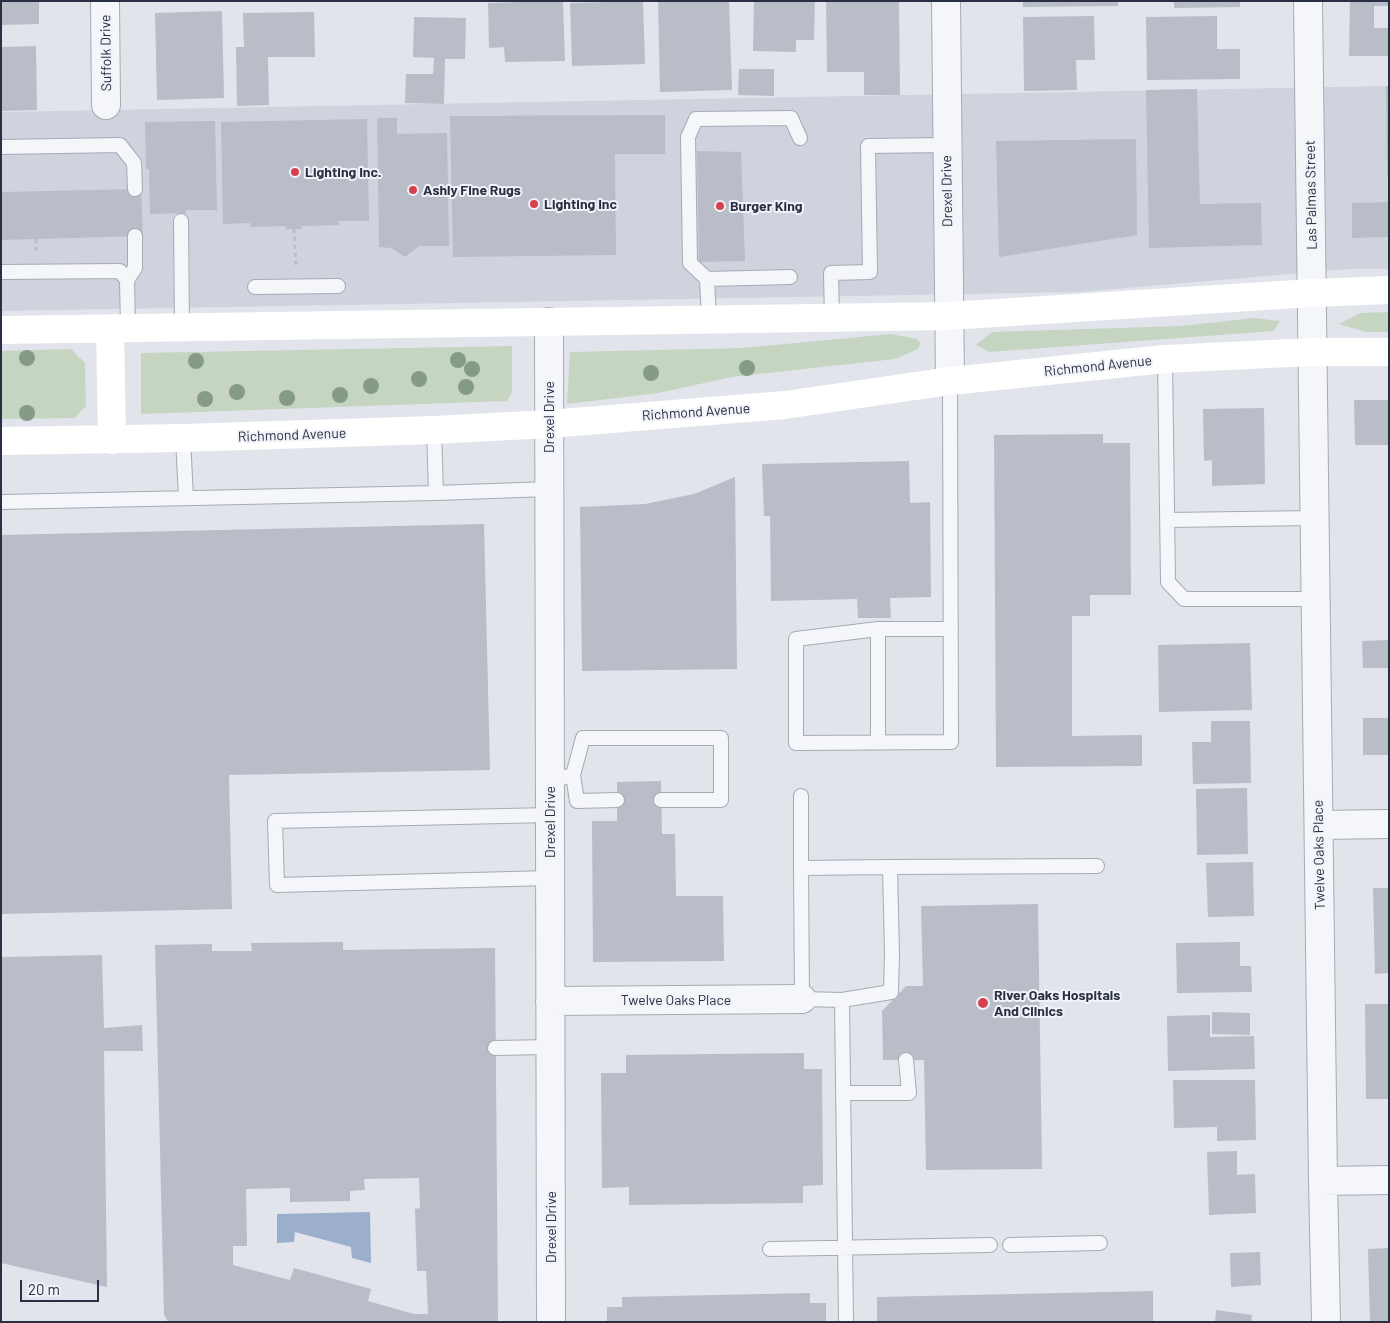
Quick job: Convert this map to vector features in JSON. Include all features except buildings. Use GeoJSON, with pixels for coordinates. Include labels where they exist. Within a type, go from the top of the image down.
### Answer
{"type":"FeatureCollection","features":[{"type":"Feature","properties":{"kind":"main road"},"geometry":{"type":"LineString","coordinates":[[1,330],[949,316],[1312,292],[1389,290]]}},
{"type":"Feature","properties":{"kind":"main road"},"geometry":{"type":"LineString","coordinates":[[112,440],[119,328]]}},
{"type":"Feature","properties":{"kind":"main road","name":"Richmond Avenue"},"geometry":{"type":"LineString","coordinates":[[1,441],[184,438],[434,430],[549,424],[786,405],[950,381],[1165,358],[1312,352],[1389,352]]}},
{"type":"Feature","properties":{"kind":"street","name":"Suffolk Drive"},"geometry":{"type":"LineString","coordinates":[[105,1],[106,105]]}},
{"type":"Feature","properties":{"kind":"street","name":"Drexel Drive"},"geometry":{"type":"LineString","coordinates":[[946,1],[950,381]]}},
{"type":"Feature","properties":{"kind":"street","name":"Las Palmas Street"},"geometry":{"type":"LineString","coordinates":[[1308,1],[1313,389]]}},
{"type":"Feature","properties":{"kind":"street","name":"Drexel Drive"},"geometry":{"type":"LineString","coordinates":[[549,322],[549,489],[561,778],[550,815],[551,1322]]}},
{"type":"Feature","properties":{"kind":"street","name":"Twelve Oaks Place"},"geometry":{"type":"LineString","coordinates":[[1313,389],[1326,1322]]}},
{"type":"Feature","properties":{"kind":"street"},"geometry":{"type":"LineString","coordinates":[[1318,825],[1389,824]]}},
{"type":"Feature","properties":{"kind":"street","name":"Twelve Oaks Place"},"geometry":{"type":"LineString","coordinates":[[550,1002],[802,999]]}},
{"type":"Feature","properties":{"kind":"street"},"geometry":{"type":"LineString","coordinates":[[1323,1181],[1389,1180]]}},
{"type":"Feature","properties":{"kind":"lane"},"geometry":{"type":"LineString","coordinates":[[790,277],[707,279],[690,264],[688,137],[696,119],[791,118],[800,138]]}},
{"type":"Feature","properties":{"kind":"lane"},"geometry":{"type":"LineString","coordinates":[[1,147],[120,145],[134,163],[135,189]]}},
{"type":"Feature","properties":{"kind":"lane"},"geometry":{"type":"LineString","coordinates":[[832,318],[831,273],[870,272],[868,146],[947,145]]}},
{"type":"Feature","properties":{"kind":"lane"},"geometry":{"type":"LineString","coordinates":[[181,221],[182,327]]}},
{"type":"Feature","properties":{"kind":"lane"},"geometry":{"type":"LineString","coordinates":[[119,328],[127,280],[135,268],[135,236]]}},
{"type":"Feature","properties":{"kind":"lane"},"geometry":{"type":"LineString","coordinates":[[1,272],[120,271],[127,280]]}},
{"type":"Feature","properties":{"kind":"lane"},"geometry":{"type":"LineString","coordinates":[[707,279],[709,320]]}},
{"type":"Feature","properties":{"kind":"lane"},"geometry":{"type":"LineString","coordinates":[[255,287],[338,286]]}},
{"type":"Feature","properties":{"kind":"lane"},"geometry":{"type":"LineString","coordinates":[[1165,358],[1168,582],[1184,599],[1316,599]]}},
{"type":"Feature","properties":{"kind":"lane"},"geometry":{"type":"LineString","coordinates":[[950,381],[951,628],[951,742],[796,743],[796,638],[878,629],[951,628]]}},
{"type":"Feature","properties":{"kind":"lane"},"geometry":{"type":"LineString","coordinates":[[434,430],[436,493]]}},
{"type":"Feature","properties":{"kind":"lane"},"geometry":{"type":"LineString","coordinates":[[184,438],[186,498]]}},
{"type":"Feature","properties":{"kind":"lane"},"geometry":{"type":"LineString","coordinates":[[1,502],[549,489]]}},
{"type":"Feature","properties":{"kind":"lane"},"geometry":{"type":"LineString","coordinates":[[1167,520],[1315,518]]}},
{"type":"Feature","properties":{"kind":"lane"},"geometry":{"type":"LineString","coordinates":[[878,629],[878,742]]}},
{"type":"Feature","properties":{"kind":"lane"},"geometry":{"type":"LineString","coordinates":[[617,800],[577,801],[561,778],[583,738],[722,738],[722,800],[661,800]]}},
{"type":"Feature","properties":{"kind":"lane"},"geometry":{"type":"LineString","coordinates":[[801,796],[802,999],[842,1000],[894,994],[890,867]]}},
{"type":"Feature","properties":{"kind":"lane"},"geometry":{"type":"LineString","coordinates":[[550,815],[275,821],[277,885],[550,878]]}},
{"type":"Feature","properties":{"kind":"lane"},"geometry":{"type":"LineString","coordinates":[[801,868],[1097,866]]}},
{"type":"Feature","properties":{"kind":"lane"},"geometry":{"type":"LineString","coordinates":[[842,1000],[846,1322]]}},
{"type":"Feature","properties":{"kind":"lane"},"geometry":{"type":"LineString","coordinates":[[495,1048],[550,1047]]}},
{"type":"Feature","properties":{"kind":"lane"},"geometry":{"type":"LineString","coordinates":[[843,1094],[909,1093],[906,1060]]}},
{"type":"Feature","properties":{"kind":"lane"},"geometry":{"type":"LineString","coordinates":[[1010,1245],[1100,1243]]}},
{"type":"Feature","properties":{"kind":"lane"},"geometry":{"type":"LineString","coordinates":[[770,1249],[990,1245]]}},
{"type":"Feature","properties":{"kind":"shaded area"},"geometry":{"type":"Polygon","coordinates":[[[1389,86],[1389,269],[1348,269],[1079,292],[1,311],[1,112],[1389,86]]]}},
{"type":"Feature","properties":{"kind":"green space"},"geometry":{"type":"Polygon","coordinates":[[[1389,312],[1389,332],[1366,332],[1339,324],[1361,313],[1389,312]]]}},
{"type":"Feature","properties":{"kind":"green space"},"geometry":{"type":"Polygon","coordinates":[[[1253,318],[1280,321],[1274,331],[989,352],[976,345],[992,332],[1181,326],[1253,318]]]}},
{"type":"Feature","properties":{"kind":"green space"},"geometry":{"type":"Polygon","coordinates":[[[891,334],[917,339],[920,343],[918,349],[895,359],[732,377],[658,393],[567,404],[570,352],[743,348],[891,334]]]}},
{"type":"Feature","properties":{"kind":"green space"},"geometry":{"type":"Polygon","coordinates":[[[512,346],[512,392],[507,401],[141,414],[141,353],[512,346]]]}},
{"type":"Feature","properties":{"kind":"green space"},"geometry":{"type":"Polygon","coordinates":[[[71,349],[85,363],[86,406],[75,418],[1,419],[1,351],[71,349]]]}},
{"type":"Feature","properties":{"kind":"water"},"geometry":{"type":"Polygon","coordinates":[[[370,1212],[371,1263],[352,1258],[351,1247],[295,1232],[294,1242],[277,1243],[277,1214],[370,1212]]]}},
{"type":"Feature","properties":{"kind":"place","name":"Lighting Inc."},"geometry":{"type":"Point","coordinates":[295,172]}},
{"type":"Feature","properties":{"kind":"place","name":"Ashly Fine Rugs"},"geometry":{"type":"Point","coordinates":[413,190]}},
{"type":"Feature","properties":{"kind":"place","name":"Lighting Inc"},"geometry":{"type":"Point","coordinates":[534,204]}},
{"type":"Feature","properties":{"kind":"place","name":"Burger King"},"geometry":{"type":"Point","coordinates":[720,206]}},
{"type":"Feature","properties":{"kind":"place","name":"River Oaks Hospitals And Clinics"},"geometry":{"type":"Point","coordinates":[983,1003]}}]}
